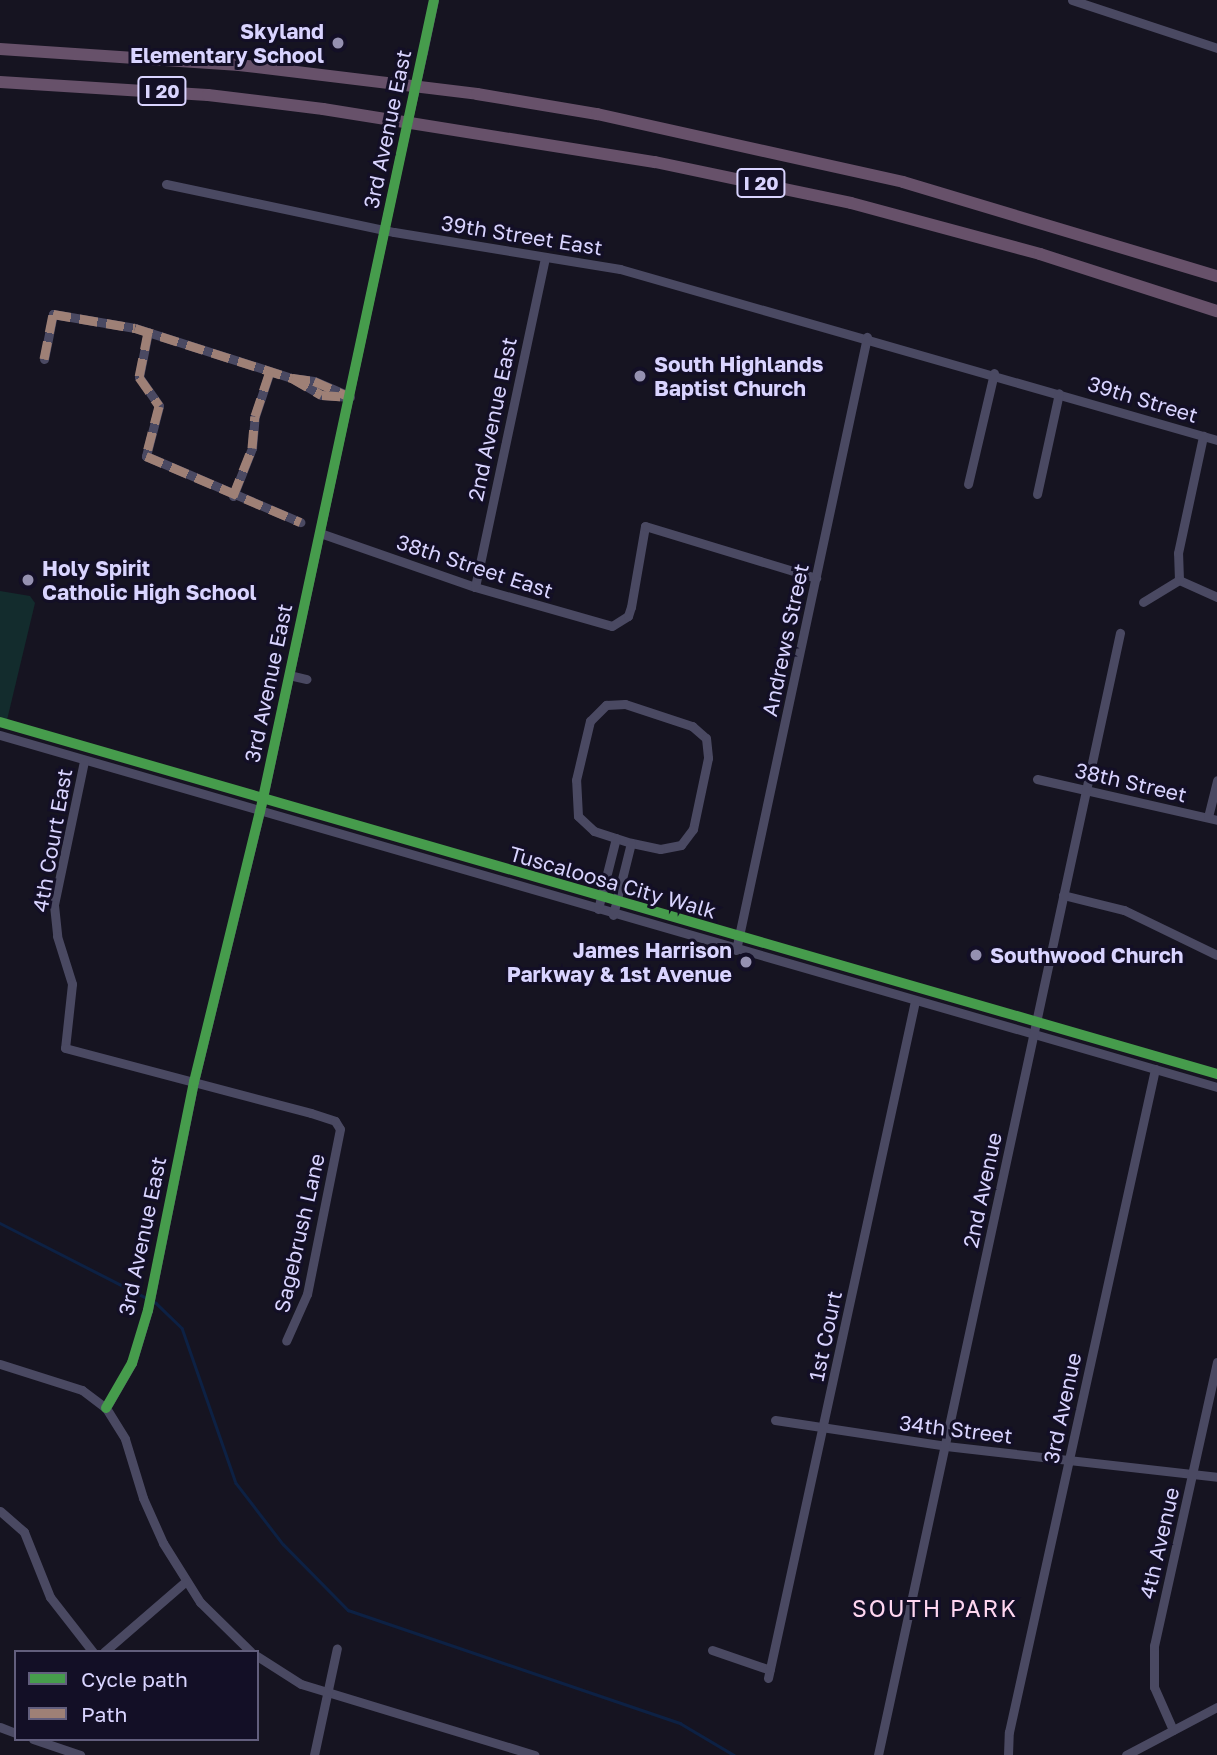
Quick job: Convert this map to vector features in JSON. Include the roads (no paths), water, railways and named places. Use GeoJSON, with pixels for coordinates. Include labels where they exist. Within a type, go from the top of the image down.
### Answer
{"type":"FeatureCollection","features":[{"type":"Feature","properties":{"kind":"highway","name":"I 20"},"geometry":{"type":"LineString","coordinates":[[0,49],[239,65],[477,94],[597,114],[903,182],[1217,276]]}},
{"type":"Feature","properties":{"kind":"highway","name":"I 20"},"geometry":{"type":"LineString","coordinates":[[0,82],[208,95],[337,110],[655,162],[839,200],[947,228],[1217,311]]}},
{"type":"Feature","properties":{"kind":"street","name":"3rd Avenue East"},"geometry":{"type":"LineString","coordinates":[[106,1408],[132,1363],[148,1310],[194,1082],[260,812],[433,0]]}},
{"type":"Feature","properties":{"kind":"street"},"geometry":{"type":"LineString","coordinates":[[1072,0],[1217,48]]}},
{"type":"Feature","properties":{"kind":"street","name":"39th Street East"},"geometry":{"type":"LineString","coordinates":[[166,184],[385,230],[620,269],[867,337]]}},
{"type":"Feature","properties":{"kind":"street","name":"2nd Avenue East"},"geometry":{"type":"LineString","coordinates":[[475,587],[545,258]]}},
{"type":"Feature","properties":{"kind":"street"},"geometry":{"type":"LineString","coordinates":[[44,359],[54,314],[148,332],[292,378],[322,395],[350,397]]}},
{"type":"Feature","properties":{"kind":"street"},"geometry":{"type":"LineString","coordinates":[[148,332],[139,377],[159,406],[146,456],[233,496],[300,522]]}},
{"type":"Feature","properties":{"kind":"street","name":"39th Street"},"geometry":{"type":"LineString","coordinates":[[867,337],[1217,440]]}},
{"type":"Feature","properties":{"kind":"street","name":"Andrews Street"},"geometry":{"type":"LineString","coordinates":[[736,950],[867,337]]}},
{"type":"Feature","properties":{"kind":"street"},"geometry":{"type":"LineString","coordinates":[[233,496],[252,448],[255,416],[270,371]]}},
{"type":"Feature","properties":{"kind":"street"},"geometry":{"type":"LineString","coordinates":[[968,484],[994,373]]}},
{"type":"Feature","properties":{"kind":"street","name":"39th Street"},"geometry":{"type":"LineString","coordinates":[[1037,494],[1059,393]]}},
{"type":"Feature","properties":{"kind":"street"},"geometry":{"type":"LineString","coordinates":[[1179,580],[1178,553],[1203,436]]}},
{"type":"Feature","properties":{"kind":"street","name":"38th Street East"},"geometry":{"type":"LineString","coordinates":[[320,533],[475,587],[602,624],[621,623],[634,597],[645,526],[816,578]]}},
{"type":"Feature","properties":{"kind":"street"},"geometry":{"type":"LineString","coordinates":[[1179,580],[1217,597]]}},
{"type":"Feature","properties":{"kind":"street"},"geometry":{"type":"LineString","coordinates":[[1143,602],[1179,580]]}},
{"type":"Feature","properties":{"kind":"street","name":"2nd Avenue"},"geometry":{"type":"LineString","coordinates":[[878,1755],[1121,633]]}},
{"type":"Feature","properties":{"kind":"street"},"geometry":{"type":"LineString","coordinates":[[289,675],[307,679]]}},
{"type":"Feature","properties":{"kind":"street"},"geometry":{"type":"LineString","coordinates":[[625,704],[692,726],[706,738],[708,758],[692,829],[681,845],[660,849],[631,842],[594,831],[578,816],[576,780],[590,721],[606,705],[625,704]]}},
{"type":"Feature","properties":{"kind":"street"},"geometry":{"type":"LineString","coordinates":[[0,735],[613,915],[1217,1087]]}},
{"type":"Feature","properties":{"kind":"street","name":"4th Court East"},"geometry":{"type":"LineString","coordinates":[[84,761],[54,905],[57,936],[72,984],[65,1048],[194,1082]]}},
{"type":"Feature","properties":{"kind":"street","name":"38th Street"},"geometry":{"type":"LineString","coordinates":[[1037,779],[1212,819]]}},
{"type":"Feature","properties":{"kind":"street"},"geometry":{"type":"LineString","coordinates":[[1212,819],[1217,780]]}},
{"type":"Feature","properties":{"kind":"street"},"geometry":{"type":"LineString","coordinates":[[598,909],[616,838]]}},
{"type":"Feature","properties":{"kind":"street"},"geometry":{"type":"LineString","coordinates":[[613,915],[631,842]]}},
{"type":"Feature","properties":{"kind":"street"},"geometry":{"type":"LineString","coordinates":[[1063,895],[1124,910],[1217,955]]}},
{"type":"Feature","properties":{"kind":"street","name":"1st Court"},"geometry":{"type":"LineString","coordinates":[[712,1650],[769,1674],[915,1001]]}},
{"type":"Feature","properties":{"kind":"street","name":"3rd Avenue"},"geometry":{"type":"LineString","coordinates":[[1008,1755],[1009,1732],[1155,1069]]}},
{"type":"Feature","properties":{"kind":"street","name":"Sagebrush Lane"},"geometry":{"type":"LineString","coordinates":[[194,1082],[311,1113],[335,1121],[340,1129],[307,1294],[286,1341]]}},
{"type":"Feature","properties":{"kind":"street","name":"4th Avenue"},"geometry":{"type":"LineString","coordinates":[[1173,1730],[1157,1696],[1153,1667],[1217,1362]]}},
{"type":"Feature","properties":{"kind":"street"},"geometry":{"type":"LineString","coordinates":[[0,1364],[82,1390],[106,1408],[125,1439],[150,1517],[186,1581],[214,1617],[249,1650]]}},
{"type":"Feature","properties":{"kind":"street","name":"34th Street"},"geometry":{"type":"LineString","coordinates":[[775,1420],[822,1430],[946,1447],[1217,1477]]}},
{"type":"Feature","properties":{"kind":"street"},"geometry":{"type":"LineString","coordinates":[[0,1511],[24,1532],[50,1597],[91,1650]]}},
{"type":"Feature","properties":{"kind":"street"},"geometry":{"type":"LineString","coordinates":[[106,1650],[186,1581]]}},
{"type":"Feature","properties":{"kind":"street"},"geometry":{"type":"LineString","coordinates":[[314,1755],[337,1648]]}},
{"type":"Feature","properties":{"kind":"street"},"geometry":{"type":"LineString","coordinates":[[259,1658],[292,1680],[534,1755]]}},
{"type":"Feature","properties":{"kind":"street"},"geometry":{"type":"LineString","coordinates":[[1126,1755],[1217,1707]]}},
{"type":"Feature","properties":{"kind":"street"},"geometry":{"type":"LineString","coordinates":[[61,1744],[80,1755]]}},
{"type":"Feature","properties":{"kind":"waterway"},"geometry":{"type":"LineString","coordinates":[[0,1223],[156,1303],[182,1328],[236,1483],[283,1544],[348,1610],[680,1723],[734,1755]]}},
{"type":"Feature","properties":{"kind":"place","name":"Skyland Elementary School"},"geometry":{"type":"Point","coordinates":[338,43]}},
{"type":"Feature","properties":{"kind":"place","name":"South Highlands Baptist Church"},"geometry":{"type":"Point","coordinates":[640,376]}},
{"type":"Feature","properties":{"kind":"place","name":"Holy Spirit Catholic High School"},"geometry":{"type":"Point","coordinates":[28,580]}},
{"type":"Feature","properties":{"kind":"place","name":"Southwood Church"},"geometry":{"type":"Point","coordinates":[976,955]}},
{"type":"Feature","properties":{"kind":"place","name":"James Harrison Parkway & 1st Avenue"},"geometry":{"type":"Point","coordinates":[746,962]}},
{"type":"Feature","properties":{"kind":"district","name":"SOUTH PARK"},"geometry":{"type":"Point","coordinates":[935,1608]}}]}
